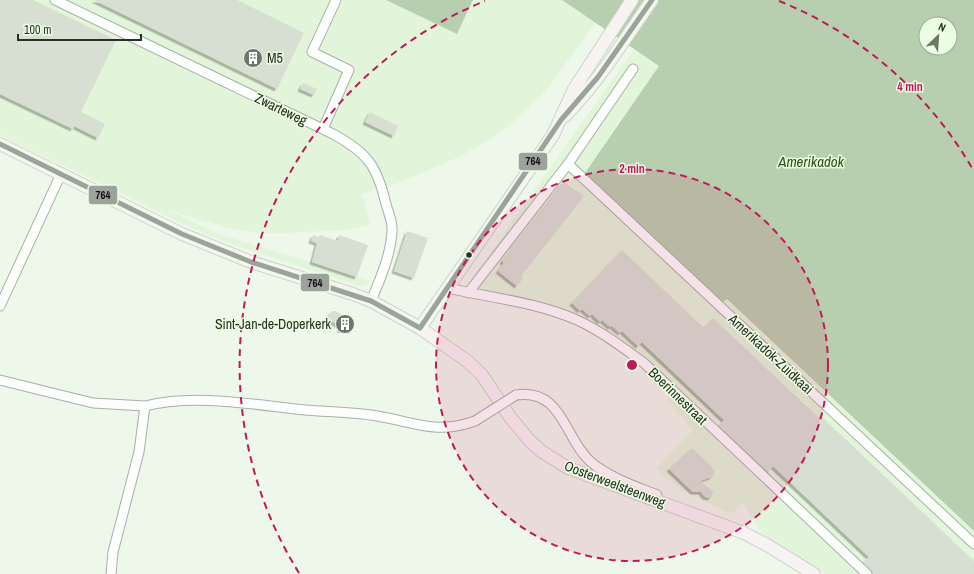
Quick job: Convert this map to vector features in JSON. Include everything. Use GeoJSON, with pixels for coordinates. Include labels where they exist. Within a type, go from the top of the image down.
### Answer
{"type":"FeatureCollection","features":[{"type":"Feature","properties":{"kind":"main road"},"geometry":{"type":"LineString","coordinates":[[561,120],[574,89],[632,0]]}},
{"type":"Feature","properties":{"kind":"main road"},"geometry":{"type":"LineString","coordinates":[[420,328],[561,120],[584,96],[614,56],[652,0]]}},
{"type":"Feature","properties":{"kind":"main road","name":"Oosterweelsteenweg"},"geometry":{"type":"LineString","coordinates":[[0,144],[182,234],[251,262],[371,301],[420,328],[467,361],[482,375],[510,417],[529,440],[555,460],[568,468],[744,533],[767,545],[814,574]]}},
{"type":"Feature","properties":{"kind":"street","name":"Zwarteweg"},"geometry":{"type":"LineString","coordinates":[[56,0],[323,129],[350,143],[363,154],[373,166],[380,179],[392,228],[391,242],[371,301]]}},
{"type":"Feature","properties":{"kind":"street"},"geometry":{"type":"LineString","coordinates":[[323,129],[349,70],[312,52],[336,0]]}},
{"type":"Feature","properties":{"kind":"street"},"geometry":{"type":"LineString","coordinates":[[468,293],[568,164],[633,69]]}},
{"type":"Feature","properties":{"kind":"street","name":"Amerikadok-Zuidkaai"},"geometry":{"type":"LineString","coordinates":[[568,164],[974,544]]}},
{"type":"Feature","properties":{"kind":"street"},"geometry":{"type":"LineString","coordinates":[[0,306],[61,174]]}},
{"type":"Feature","properties":{"kind":"street","name":"Boerinnestraat"},"geometry":{"type":"LineString","coordinates":[[448,288],[558,312],[577,320],[617,343],[644,363],[867,574]]}},
{"type":"Feature","properties":{"kind":"street"},"geometry":{"type":"LineString","coordinates":[[0,380],[93,403],[145,406],[162,401],[253,403],[304,410],[361,414],[432,427],[458,427],[475,421],[516,396],[534,395],[547,400],[558,413],[574,441],[587,456],[610,475],[749,532],[787,552],[818,574]]}},
{"type":"Feature","properties":{"kind":"street"},"geometry":{"type":"LineString","coordinates":[[111,574],[113,552],[138,452],[145,406]]}},
{"type":"Feature","properties":{"kind":"shaded area"},"geometry":{"type":"Polygon","coordinates":[[[0,0],[386,0],[457,34],[473,0],[562,0],[596,23],[546,90],[520,117],[491,139],[461,156],[404,181],[362,194],[371,225],[344,230],[258,233],[228,228],[168,210],[219,234],[371,281],[363,287],[233,245],[193,229],[0,135],[0,0]]]}},
{"type":"Feature","properties":{"kind":"shaded area"},"geometry":{"type":"Polygon","coordinates":[[[634,49],[659,66],[724,302],[727,298],[974,531],[974,574],[801,574],[764,538],[743,503],[731,514],[681,490],[656,469],[693,430],[666,400],[671,395],[700,423],[707,416],[657,368],[613,334],[592,321],[568,311],[505,293],[466,287],[634,49]]]}},
{"type":"Feature","properties":{"kind":"water"},"geometry":{"type":"Polygon","coordinates":[[[386,0],[473,0],[457,34],[386,0]]]}},
{"type":"Feature","properties":{"kind":"water","name":"Amerikadok"},"geometry":{"type":"Polygon","coordinates":[[[562,0],[974,0],[974,531],[727,299],[723,302],[585,173],[659,66],[562,0]]]}},
{"type":"Feature","properties":{"kind":"building"},"geometry":{"type":"Polygon","coordinates":[[[0,0],[33,0],[116,40],[81,112],[105,124],[98,138],[74,126],[73,129],[0,94],[0,0]]]}},
{"type":"Feature","properties":{"kind":"building","name":"M5"},"geometry":{"type":"Polygon","coordinates":[[[94,0],[237,0],[304,33],[277,89],[94,0]]]}},
{"type":"Feature","properties":{"kind":"building"},"geometry":{"type":"Polygon","coordinates":[[[303,83],[317,89],[314,95],[300,89],[303,83]]]}},
{"type":"Feature","properties":{"kind":"building"},"geometry":{"type":"Polygon","coordinates":[[[370,112],[398,126],[394,136],[365,122],[370,112]]]}},
{"type":"Feature","properties":{"kind":"building"},"geometry":{"type":"Polygon","coordinates":[[[564,182],[584,196],[521,276],[523,278],[517,286],[498,271],[504,263],[502,261],[564,182]]]}},
{"type":"Feature","properties":{"kind":"building"},"geometry":{"type":"Polygon","coordinates":[[[407,231],[428,238],[414,278],[394,271],[407,231]]]}},
{"type":"Feature","properties":{"kind":"building"},"geometry":{"type":"Polygon","coordinates":[[[313,235],[319,237],[320,235],[338,241],[339,235],[368,245],[357,277],[312,262],[317,243],[311,241],[313,235]]]}},
{"type":"Feature","properties":{"kind":"building"},"geometry":{"type":"Polygon","coordinates":[[[622,250],[704,328],[713,318],[818,417],[820,415],[974,561],[974,574],[873,574],[863,562],[869,557],[773,466],[768,472],[719,426],[724,420],[642,342],[638,346],[622,331],[620,333],[602,320],[600,322],[592,314],[590,316],[582,309],[580,311],[572,303],[622,250]]]}},
{"type":"Feature","properties":{"kind":"building","name":"Sint-Jan-de-Doperkerk"},"geometry":{"type":"Polygon","coordinates":[[[332,311],[336,311],[351,320],[354,326],[352,331],[339,330],[341,327],[327,318],[332,311]]]}},
{"type":"Feature","properties":{"kind":"building"},"geometry":{"type":"Polygon","coordinates":[[[692,448],[711,466],[715,472],[712,477],[700,481],[713,491],[710,498],[705,497],[701,492],[693,492],[669,469],[692,448]]]}},
{"type":"Feature","properties":{"kind":"transit line","name":"764"},"geometry":{"type":"LineString","coordinates":[[420,328],[561,120],[598,77],[652,0]]}},
{"type":"Feature","properties":{"kind":"transit line","name":"764"},"geometry":{"type":"LineString","coordinates":[[0,144],[182,234],[251,262],[371,301],[420,328]]}},
{"type":"Feature","properties":{"kind":"place","name":"M5"},"geometry":{"type":"Point","coordinates":[253,58]}},
{"type":"Feature","properties":{"kind":"place","name":"Sint-Jan-de-Doperkerk"},"geometry":{"type":"Point","coordinates":[345,324]}}]}
